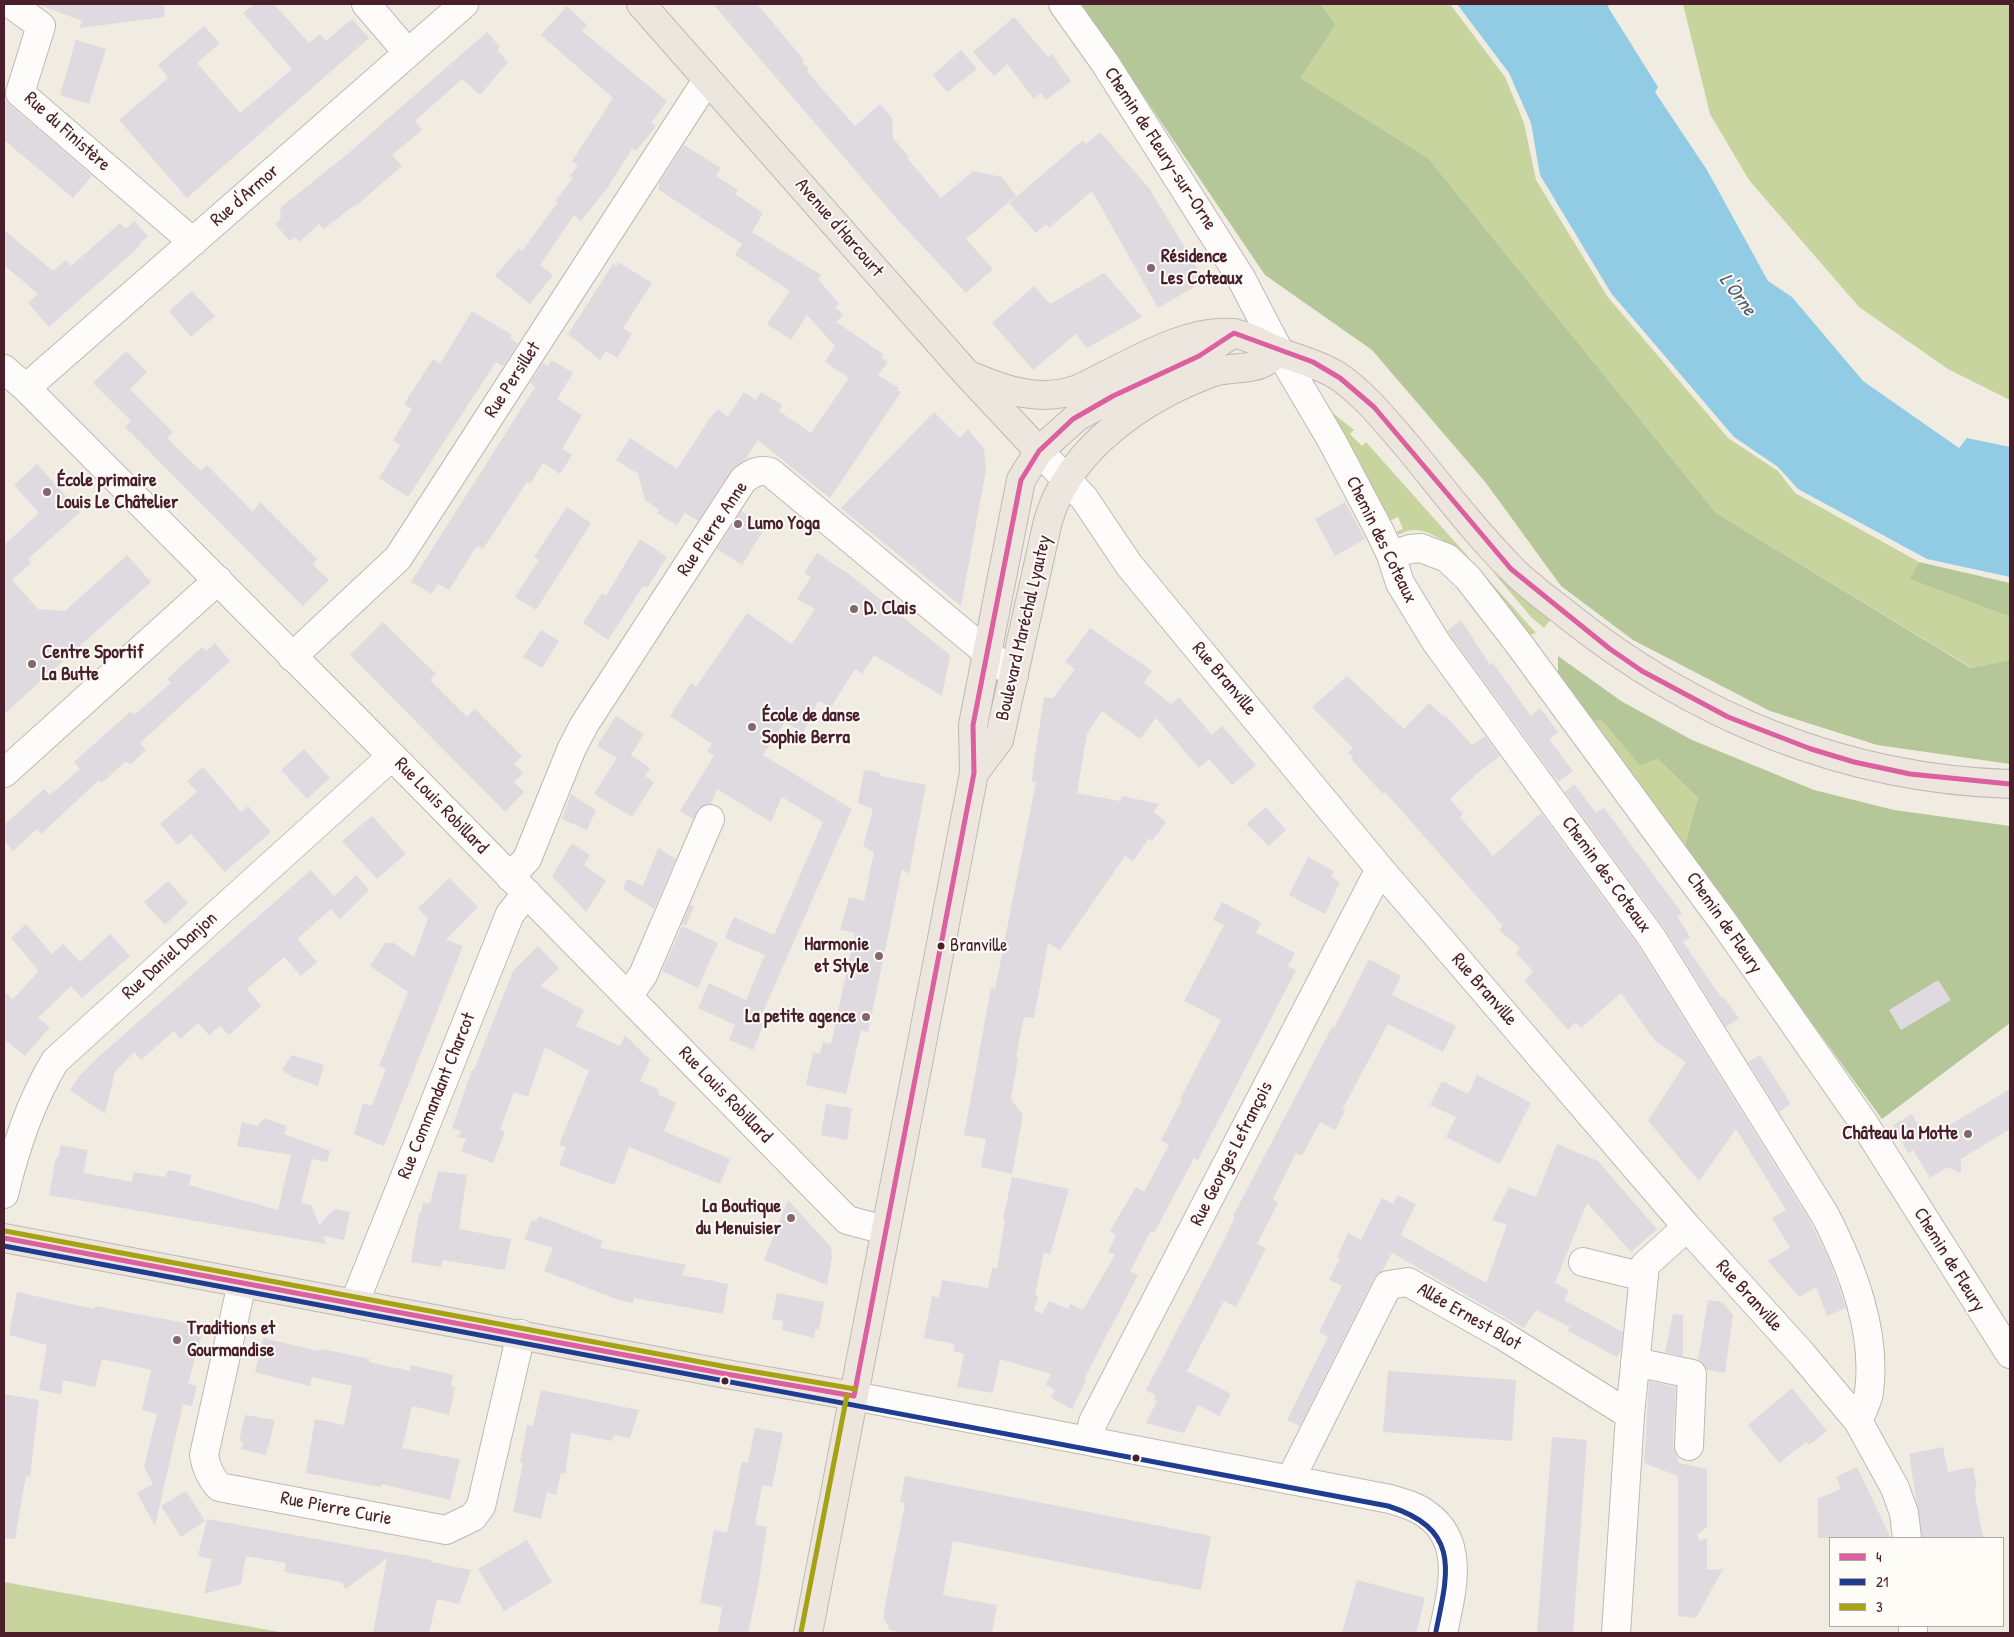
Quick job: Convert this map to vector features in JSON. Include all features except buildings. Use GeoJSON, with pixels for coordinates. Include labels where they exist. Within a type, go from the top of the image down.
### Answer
{"type":"FeatureCollection","features":[{"type":"Feature","properties":{"kind":"main road","name":"Avenue d'Harcourt"},"geometry":{"type":"LineString","coordinates":[[642,4],[967,374],[1039,451]]}},
{"type":"Feature","properties":{"kind":"main road"},"geometry":{"type":"LineString","coordinates":[[967,374],[1010,391],[1031,395],[1055,395],[1078,390],[1190,336],[1234,333],[1278,351],[1313,362],[1340,378],[1374,407],[1511,569],[1603,644],[1642,671],[1689,698],[1728,716],[1811,749],[1882,769],[2002,784]]}},
{"type":"Feature","properties":{"kind":"main road","name":"Boulevard Maréchal Lyautey"},"geometry":{"type":"LineString","coordinates":[[808,1633],[974,773],[972,725],[1021,480],[1039,451],[1064,426],[1092,408],[1152,376],[1198,356],[1234,333]]}},
{"type":"Feature","properties":{"kind":"main road","name":"Boulevard Maréchal Lyautey"},"geometry":{"type":"LineString","coordinates":[[974,773],[1000,740],[1048,521],[1054,499],[1066,478],[1100,440],[1154,400],[1213,372],[1262,363],[1278,351]]}},
{"type":"Feature","properties":{"kind":"main road"},"geometry":{"type":"LineString","coordinates":[[4,1238],[726,1374],[854,1396]]}},
{"type":"Feature","properties":{"kind":"street","name":"Rue du Finistère"},"geometry":{"type":"LineString","coordinates":[[11,4],[41,26],[20,93],[193,242]]}},
{"type":"Feature","properties":{"kind":"street"},"geometry":{"type":"LineString","coordinates":[[366,4],[408,52]]}},
{"type":"Feature","properties":{"kind":"street","name":"Rue d'Armor"},"geometry":{"type":"LineString","coordinates":[[26,388],[464,4]]}},
{"type":"Feature","properties":{"kind":"street","name":"Chemin de Fleury-sur-Orne"},"geometry":{"type":"LineString","coordinates":[[1062,4],[1105,63],[1187,190],[1241,278],[1278,351]]}},
{"type":"Feature","properties":{"kind":"street","name":"Rue Persillet"},"geometry":{"type":"LineString","coordinates":[[292,656],[398,558],[707,80]]}},
{"type":"Feature","properties":{"kind":"street","name":"Chemin des Coteaux"},"geometry":{"type":"LineString","coordinates":[[1278,351],[1332,441],[1391,555],[1400,583],[1436,642],[1652,938],[1825,1215],[1844,1254],[1866,1326],[1870,1367],[1869,1394],[1858,1420]]}},
{"type":"Feature","properties":{"kind":"street","name":"Rue Louis Robillard"},"geometry":{"type":"LineString","coordinates":[[4,369],[26,388],[218,580],[847,1220],[885,1230]]}},
{"type":"Feature","properties":{"kind":"street","name":"Rue Branville"},"geometry":{"type":"LineString","coordinates":[[1039,451],[1084,498],[1129,565],[1380,869],[1687,1227],[1801,1353],[1858,1420],[1895,1488],[1904,1513],[1908,1537]]}},
{"type":"Feature","properties":{"kind":"street","name":"Rue Pierre Anne"},"geometry":{"type":"LineString","coordinates":[[519,885],[526,859],[572,748],[584,725],[743,480],[750,474],[764,470],[770,472],[1014,675]]}},
{"type":"Feature","properties":{"kind":"street","name":"Chemin de Fleury"},"geometry":{"type":"LineString","coordinates":[[1391,555],[1410,549],[1421,548],[1447,558],[1468,578],[1508,629],[1719,915],[1863,1122],[2010,1354]]}},
{"type":"Feature","properties":{"kind":"street"},"geometry":{"type":"LineString","coordinates":[[4,773],[218,580]]}},
{"type":"Feature","properties":{"kind":"street","name":"Rue Daniel Danjon"},"geometry":{"type":"LineString","coordinates":[[4,1194],[21,1131],[38,1091],[55,1061],[392,756]]}},
{"type":"Feature","properties":{"kind":"street"},"geometry":{"type":"LineString","coordinates":[[628,996],[643,975],[710,819]]}},
{"type":"Feature","properties":{"kind":"street","name":"Rue Georges Lefrançois"},"geometry":{"type":"LineString","coordinates":[[1089,1441],[1093,1422],[1380,869]]}},
{"type":"Feature","properties":{"kind":"street","name":"Rue Commandant Charcot"},"geometry":{"type":"LineString","coordinates":[[354,1304],[510,914],[519,885]]}},
{"type":"Feature","properties":{"kind":"street"},"geometry":{"type":"LineString","coordinates":[[1616,1633],[1630,1415],[1645,1265],[1687,1227]]}},
{"type":"Feature","properties":{"kind":"street"},"geometry":{"type":"LineString","coordinates":[[1583,1262],[1644,1277]]}},
{"type":"Feature","properties":{"kind":"street","name":"Allée Ernest Blot"},"geometry":{"type":"LineString","coordinates":[[1290,1480],[1388,1285],[1408,1282],[1502,1335],[1630,1415]]}},
{"type":"Feature","properties":{"kind":"street","name":"Rue Pierre Curie"},"geometry":{"type":"LineString","coordinates":[[242,1283],[204,1455],[206,1469],[212,1479],[219,1487],[446,1530],[473,1518],[482,1506],[521,1334]]}},
{"type":"Feature","properties":{"kind":"street"},"geometry":{"type":"LineString","coordinates":[[1636,1357],[1664,1355]]}},
{"type":"Feature","properties":{"kind":"street"},"geometry":{"type":"LineString","coordinates":[[1636,1357],[1692,1374],[1689,1446]]}},
{"type":"Feature","properties":{"kind":"street"},"geometry":{"type":"LineString","coordinates":[[854,1396],[1390,1499],[1426,1514],[1437,1524],[1445,1536],[1455,1574],[1443,1633]]}},
{"type":"Feature","properties":{"kind":"green space"},"geometry":{"type":"Polygon","coordinates":[[[1081,4],[1320,4],[1336,24],[1300,78],[1428,158],[1716,513],[1971,668],[2010,660],[2010,764],[1877,745],[1770,711],[1633,640],[1561,586],[1486,483],[1372,350],[1265,275],[1081,4]]]}},
{"type":"Feature","properties":{"kind":"green space"},"geometry":{"type":"Polygon","coordinates":[[[1320,4],[1450,4],[1505,77],[1524,123],[1536,180],[1607,296],[1728,438],[1778,471],[1795,493],[1919,562],[1911,579],[2010,617],[2010,660],[1972,668],[1716,513],[1428,158],[1299,78],[1336,24],[1320,4]]]}},
{"type":"Feature","properties":{"kind":"green space"},"geometry":{"type":"Polygon","coordinates":[[[1683,4],[2010,4],[2010,400],[1948,369],[1859,307],[1749,180],[1710,114],[1683,4]]]}},
{"type":"Feature","properties":{"kind":"green space"},"geometry":{"type":"Polygon","coordinates":[[[1329,410],[1354,430],[1350,434],[1362,446],[1366,442],[1536,633],[1525,636],[1442,540],[1417,530],[1398,534],[1393,533],[1403,529],[1398,517],[1387,522],[1329,410]]]}},
{"type":"Feature","properties":{"kind":"green space"},"geometry":{"type":"Polygon","coordinates":[[[1919,562],[2010,583],[2010,617],[1910,579],[1919,562]]]}},
{"type":"Feature","properties":{"kind":"green space"},"geometry":{"type":"Polygon","coordinates":[[[1493,572],[1551,619],[1544,628],[1532,618],[1493,572]]]}},
{"type":"Feature","properties":{"kind":"green space"},"geometry":{"type":"Polygon","coordinates":[[[1558,656],[1621,701],[1692,740],[1814,790],[1894,810],[2010,826],[2010,1023],[1882,1119],[1684,848],[1698,798],[1658,759],[1640,766],[1602,720],[1591,721],[1558,675],[1558,656]]]}},
{"type":"Feature","properties":{"kind":"green space"},"geometry":{"type":"Polygon","coordinates":[[[1602,719],[1640,766],[1658,759],[1698,798],[1684,848],[1591,721],[1602,719]]]}},
{"type":"Feature","properties":{"kind":"green space"},"geometry":{"type":"Polygon","coordinates":[[[4,1582],[285,1633],[4,1633],[4,1582]]]}},
{"type":"Feature","properties":{"kind":"water","name":"L'Orne"},"geometry":{"type":"Polygon","coordinates":[[[1457,4],[1609,4],[1608,7],[1658,87],[1655,92],[1707,170],[1768,281],[1792,297],[1863,381],[1959,448],[1967,438],[2010,447],[2010,577],[1927,559],[1798,489],[1778,467],[1734,437],[1611,293],[1540,175],[1531,123],[1509,73],[1457,4]]]}},
{"type":"Feature","properties":{"kind":"transit line","name":"4"},"geometry":{"type":"LineString","coordinates":[[854,1396],[974,773],[973,725],[1021,480],[1039,451],[1073,419],[1113,396],[1199,356],[1234,333],[1313,362],[1340,378],[1374,407],[1511,569],[1610,649],[1642,671],[1728,717],[1811,749],[1854,762],[1910,774],[2010,784]]}},
{"type":"Feature","properties":{"kind":"transit line","name":"3"},"geometry":{"type":"LineString","coordinates":[[5,1231],[727,1367],[855,1389]]}},
{"type":"Feature","properties":{"kind":"transit line","name":"4"},"geometry":{"type":"LineString","coordinates":[[4,1238],[726,1374],[854,1396]]}},
{"type":"Feature","properties":{"kind":"transit line","name":"21"},"geometry":{"type":"LineString","coordinates":[[4,1246],[1388,1506],[1411,1515],[1428,1527],[1438,1539],[1444,1554],[1446,1570],[1436,1631]]}},
{"type":"Feature","properties":{"kind":"transit line","name":"3"},"geometry":{"type":"LineString","coordinates":[[801,1632],[847,1395]]}},
{"type":"Feature","properties":{"kind":"place","name":"Résidence Les Coteaux"},"geometry":{"type":"Point","coordinates":[1151,268]}},
{"type":"Feature","properties":{"kind":"place","name":"École primaire Louis Le Châtelier"},"geometry":{"type":"Point","coordinates":[47,492]}},
{"type":"Feature","properties":{"kind":"place","name":"Lumo Yoga"},"geometry":{"type":"Point","coordinates":[738,524]}},
{"type":"Feature","properties":{"kind":"place","name":"D. Clais"},"geometry":{"type":"Point","coordinates":[854,609]}},
{"type":"Feature","properties":{"kind":"place","name":"Centre Sportif La Butte"},"geometry":{"type":"Point","coordinates":[32,664]}},
{"type":"Feature","properties":{"kind":"place","name":"École de danse Sophie Berra"},"geometry":{"type":"Point","coordinates":[752,727]}},
{"type":"Feature","properties":{"kind":"place","name":"Branville"},"geometry":{"type":"Point","coordinates":[941,946]}},
{"type":"Feature","properties":{"kind":"place","name":"Harmonie et Style"},"geometry":{"type":"Point","coordinates":[879,956]}},
{"type":"Feature","properties":{"kind":"place","name":"La petite agence"},"geometry":{"type":"Point","coordinates":[866,1017]}},
{"type":"Feature","properties":{"kind":"place","name":"Château la Motte"},"geometry":{"type":"Point","coordinates":[1968,1134]}},
{"type":"Feature","properties":{"kind":"place","name":"La Boutique du Menuisier"},"geometry":{"type":"Point","coordinates":[791,1218]}},
{"type":"Feature","properties":{"kind":"place","name":"Traditions et Gourmandise"},"geometry":{"type":"Point","coordinates":[177,1340]}}]}
